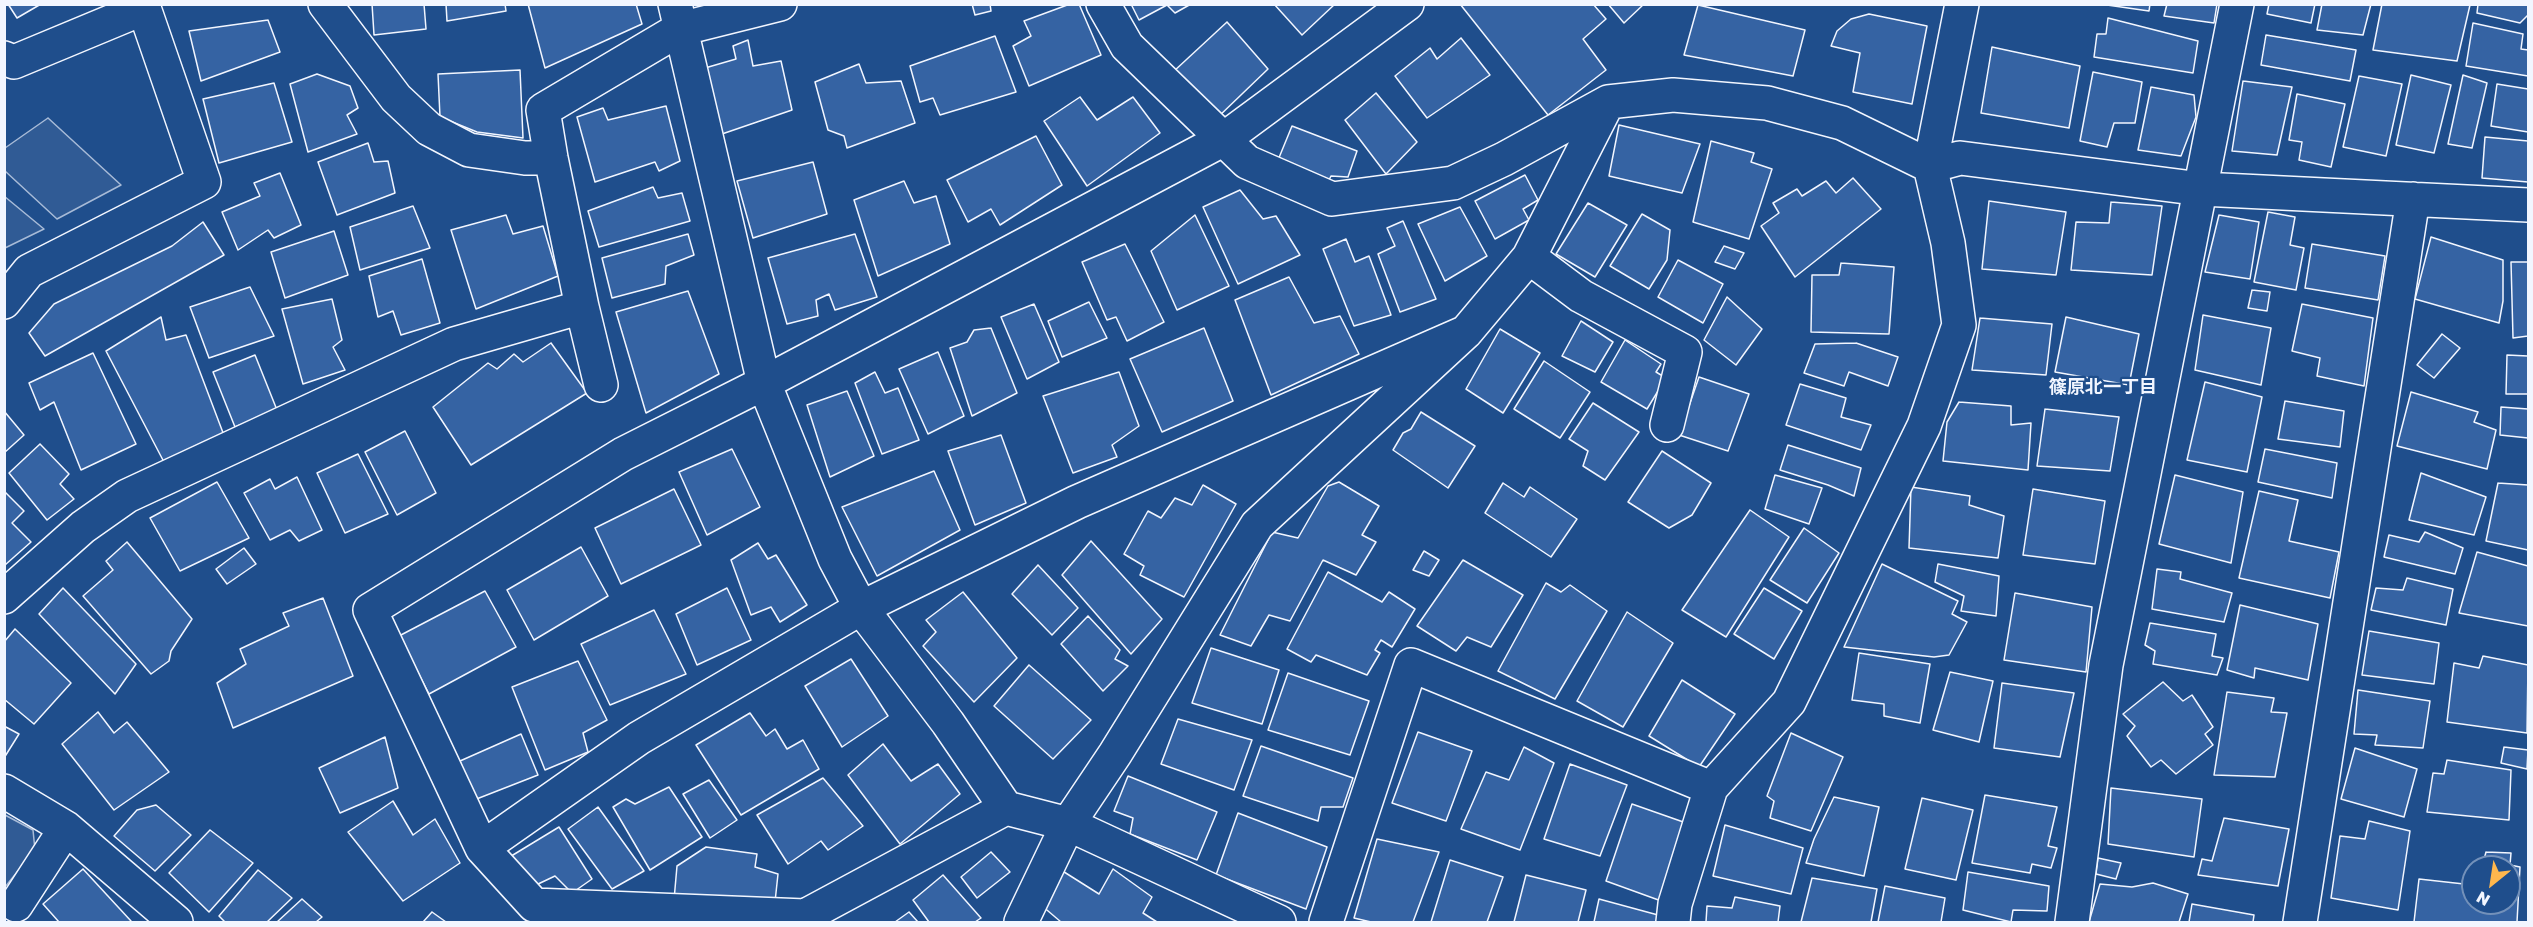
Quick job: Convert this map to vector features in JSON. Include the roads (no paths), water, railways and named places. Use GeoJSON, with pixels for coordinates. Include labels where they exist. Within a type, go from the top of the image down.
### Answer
{"type":"FeatureCollection","features":[{"type":"Feature","properties":{"kind":"street"},"geometry":{"type":"LineString","coordinates":[[326,4],[396,98],[429,129],[469,150],[525,158],[551,158]]}},
{"type":"Feature","properties":{"kind":"street"},"geometry":{"type":"LineString","coordinates":[[601,385],[582,307],[543,110],[677,17],[780,4]]}},
{"type":"Feature","properties":{"kind":"street"},"geometry":{"type":"LineString","coordinates":[[1103,4],[1127,46],[1247,162],[1332,199],[1453,183],[1504,159],[1608,102],[1673,95],[1767,103],[1842,123],[1930,166],[1960,158],[2201,189],[2529,205]]}},
{"type":"Feature","properties":{"kind":"street"},"geometry":{"type":"LineString","coordinates":[[1006,808],[805,916],[552,914],[534,905],[482,848],[370,610],[621,446],[764,383],[1224,139],[1407,4]]}},
{"type":"Feature","properties":{"kind":"street"},"geometry":{"type":"LineString","coordinates":[[1673,922],[1675,904],[1711,788],[1789,702],[1924,426],[1959,325],[1948,243],[1930,166],[1962,4]]}},
{"type":"Feature","properties":{"kind":"street"},"geometry":{"type":"LineString","coordinates":[[2072,922],[2106,665],[2237,4]]}},
{"type":"Feature","properties":{"kind":"street"},"geometry":{"type":"LineString","coordinates":[[4,58],[14,62],[144,8],[204,182],[29,271],[4,302]]}},
{"type":"Feature","properties":{"kind":"street"},"geometry":{"type":"LineString","coordinates":[[677,17],[764,383],[835,559],[861,608],[948,723],[1006,808],[1068,824],[1279,922]]}},
{"type":"Feature","properties":{"kind":"street"},"geometry":{"type":"LineString","coordinates":[[1021,922],[1068,824],[1121,744],[1257,525],[1466,332],[1529,257],[1608,102]]}},
{"type":"Feature","properties":{"kind":"street"},"geometry":{"type":"LineString","coordinates":[[2300,922],[2413,199]]}},
{"type":"Feature","properties":{"kind":"street"},"geometry":{"type":"LineString","coordinates":[[1529,257],[1581,296],[1685,352],[1667,425]]}},
{"type":"Feature","properties":{"kind":"street"},"geometry":{"type":"LineString","coordinates":[[4,597],[83,527],[128,496],[454,344],[582,307]]}},
{"type":"Feature","properties":{"kind":"street"},"geometry":{"type":"LineString","coordinates":[[482,848],[639,738],[861,608],[1077,502],[1466,332]]}},
{"type":"Feature","properties":{"kind":"street"},"geometry":{"type":"LineString","coordinates":[[1326,922],[1411,665],[1711,788]]}},
{"type":"Feature","properties":{"kind":"street"},"geometry":{"type":"LineString","coordinates":[[4,791],[66,828],[176,922]]}},
{"type":"Feature","properties":{"kind":"street"},"geometry":{"type":"LineString","coordinates":[[17,910],[66,828]]}},
{"type":"Feature","properties":{"kind":"district","name":"篠原北一丁目"},"geometry":{"type":"Point","coordinates":[2103,387]}}]}
